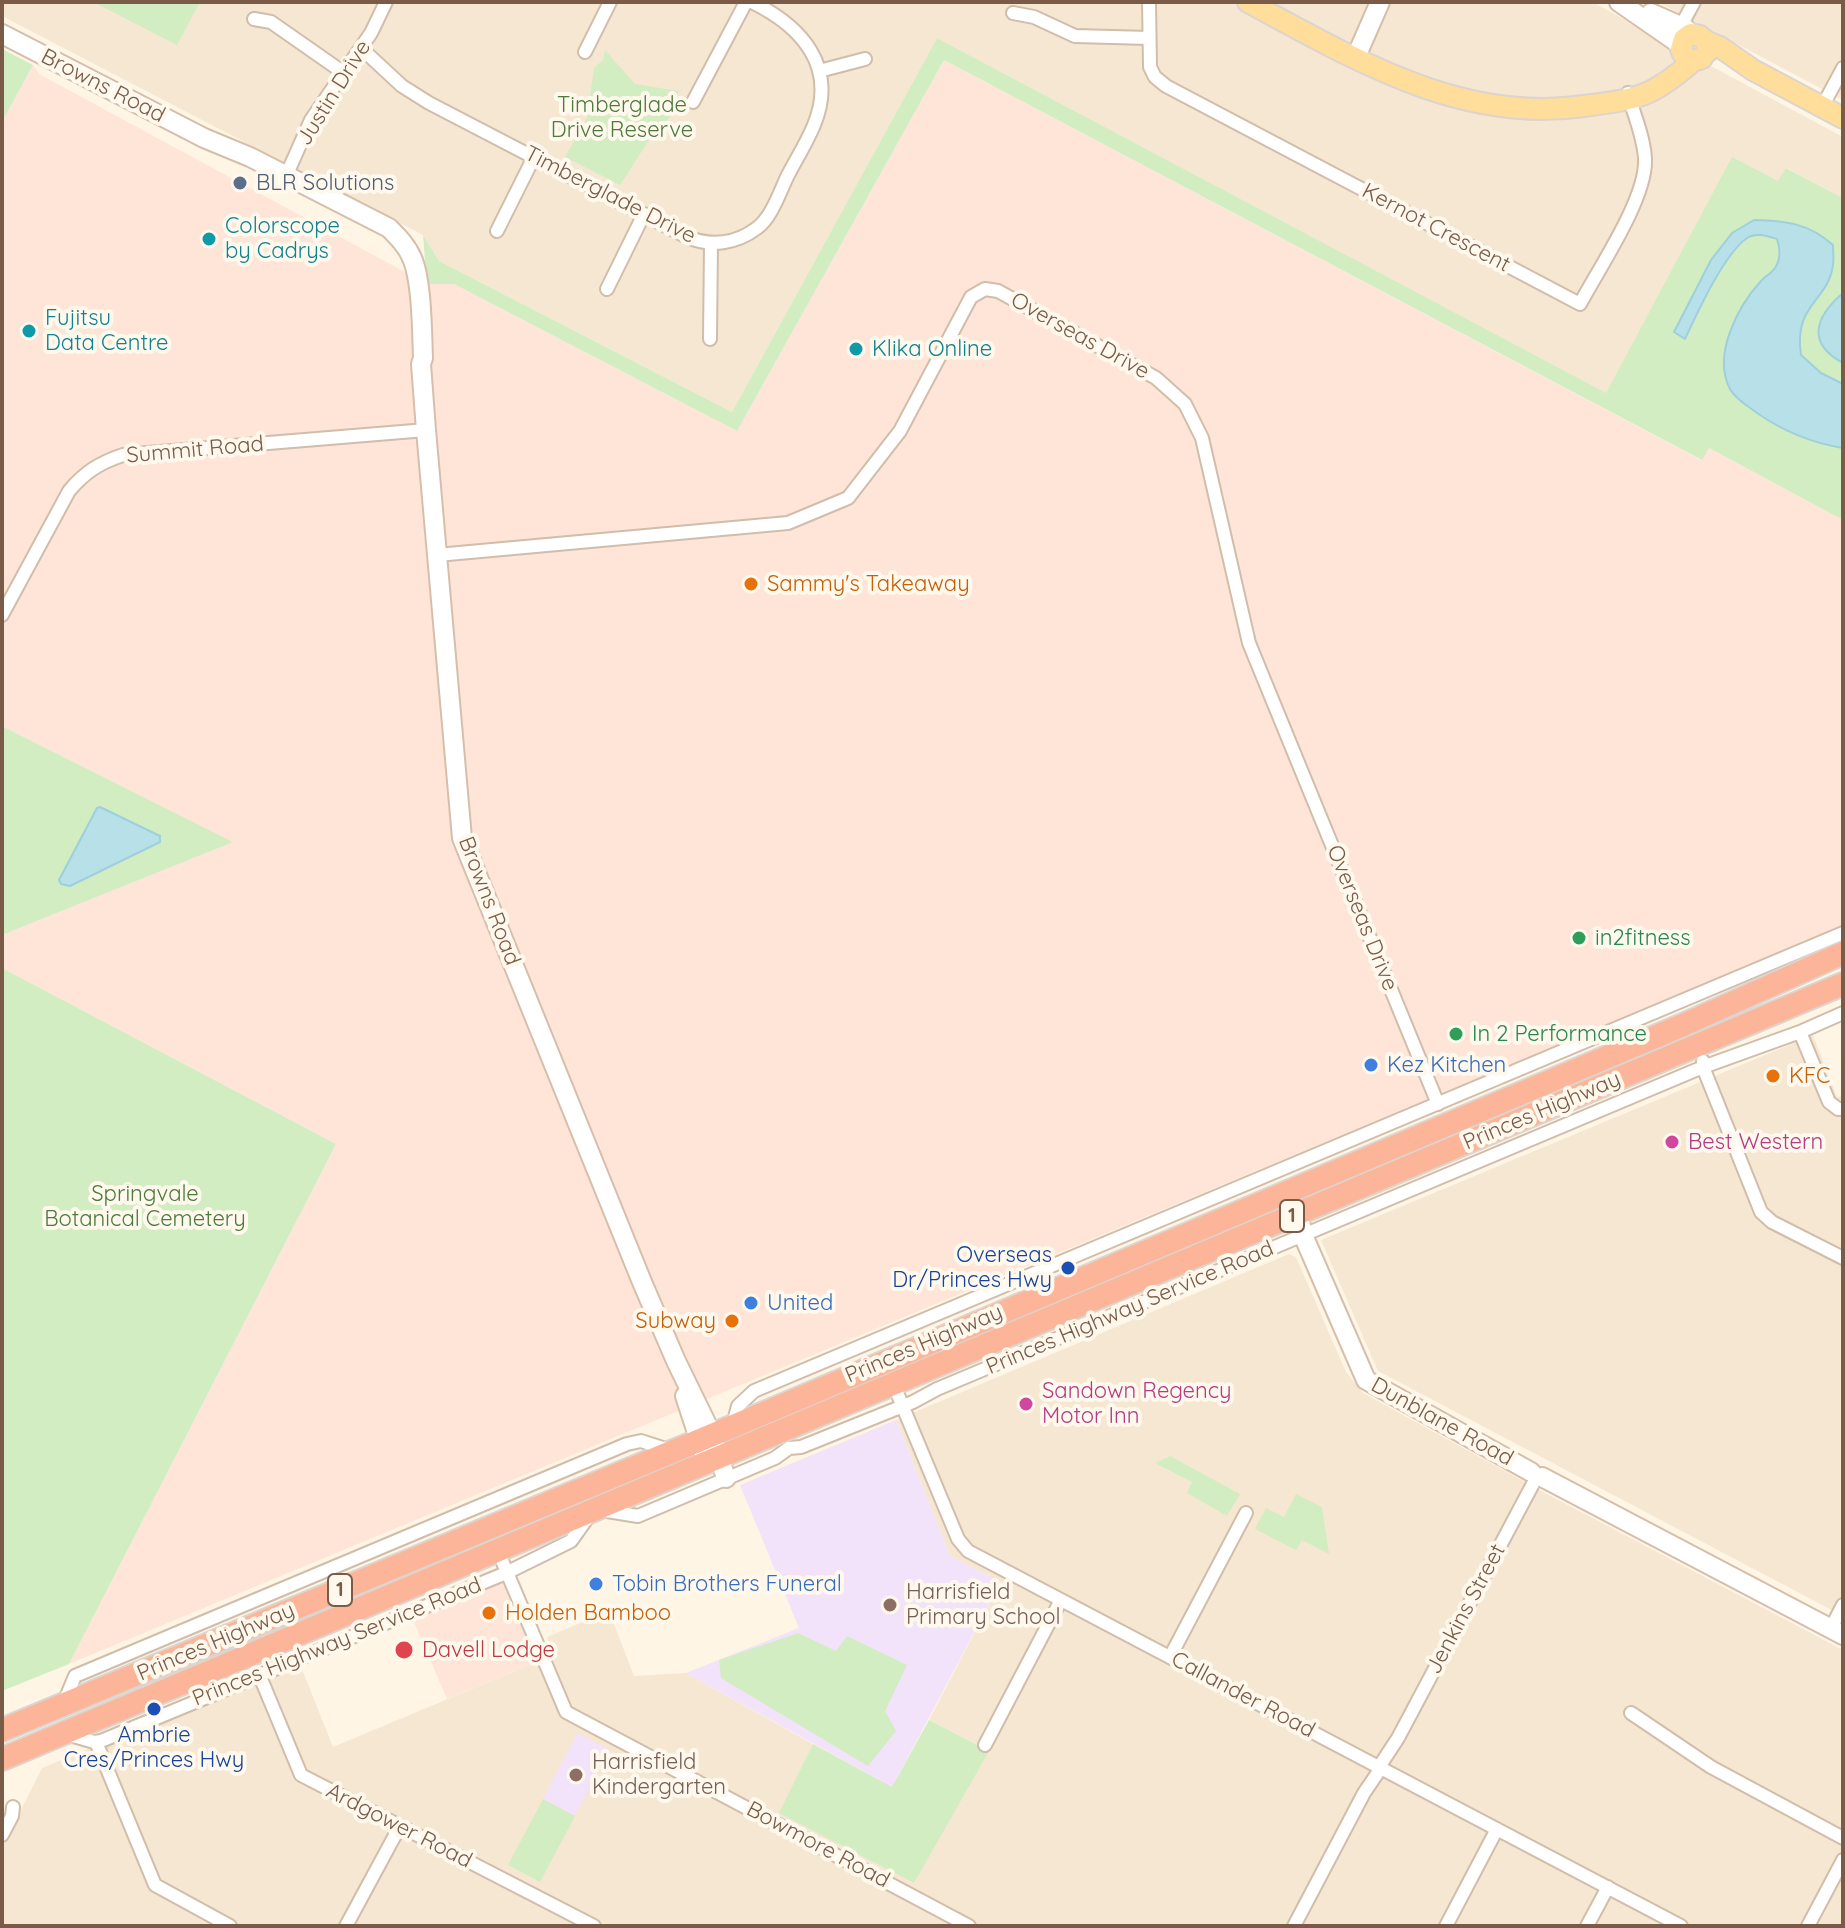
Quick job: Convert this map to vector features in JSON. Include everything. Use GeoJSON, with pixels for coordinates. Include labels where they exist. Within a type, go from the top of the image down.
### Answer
{"type":"FeatureCollection","features":[{"type":"Feature","properties":{"kind":"highway","name":"Princes Highway"},"geometry":{"type":"LineString","coordinates":[[2,1730],[672,1451],[709,1448],[733,1425],[1683,1025],[1843,953]]}},
{"type":"Feature","properties":{"kind":"highway","name":"Princes Highway"},"geometry":{"type":"LineString","coordinates":[[2,1759],[594,1509],[709,1448],[893,1383],[1275,1223],[1300,1224],[1693,1055],[1843,984]]}},
{"type":"Feature","properties":{"kind":"highway"},"geometry":{"type":"LineString","coordinates":[[1683,1025],[1693,1055]]}},
{"type":"Feature","properties":{"kind":"highway"},"geometry":{"type":"LineString","coordinates":[[1140,1253],[1195,1241],[1280,1206],[1286,1206],[1300,1224]]}},
{"type":"Feature","properties":{"kind":"highway"},"geometry":{"type":"LineString","coordinates":[[519,1514],[528,1536]]}},
{"type":"Feature","properties":{"kind":"highway"},"geometry":{"type":"LineString","coordinates":[[489,1528],[498,1551]]}},
{"type":"Feature","properties":{"kind":"main road"},"geometry":{"type":"LineString","coordinates":[[1248,2],[1409,84],[1472,102],[1527,108],[1589,106],[1654,91],[1691,45],[1732,54],[1753,70],[1843,118]]}},
{"type":"Feature","properties":{"kind":"street","name":"Justin Drive"},"geometry":{"type":"LineString","coordinates":[[280,178],[311,120],[361,48],[386,2]]}},
{"type":"Feature","properties":{"kind":"street"},"geometry":{"type":"LineString","coordinates":[[585,52],[610,2]]}},
{"type":"Feature","properties":{"kind":"street"},"geometry":{"type":"LineString","coordinates":[[693,102],[746,2]]}},
{"type":"Feature","properties":{"kind":"street","name":"Timberglade Drive"},"geometry":{"type":"LineString","coordinates":[[361,48],[411,93],[687,237],[711,243],[744,236],[766,218],[814,125],[821,91],[819,71],[800,33],[752,2]]}},
{"type":"Feature","properties":{"kind":"street","name":"Kernot Crescent"},"geometry":{"type":"LineString","coordinates":[[1149,2],[1150,67],[1155,77],[1166,86],[1580,304],[1633,206],[1644,177],[1644,145],[1629,95]]}},
{"type":"Feature","properties":{"kind":"street"},"geometry":{"type":"LineString","coordinates":[[1351,57],[1379,2]]}},
{"type":"Feature","properties":{"kind":"street"},"geometry":{"type":"LineString","coordinates":[[1619,2],[1691,45]]}},
{"type":"Feature","properties":{"kind":"street"},"geometry":{"type":"LineString","coordinates":[[1627,2],[1691,45]]}},
{"type":"Feature","properties":{"kind":"street"},"geometry":{"type":"LineString","coordinates":[[1691,45],[1694,2]]}},
{"type":"Feature","properties":{"kind":"street"},"geometry":{"type":"LineString","coordinates":[[1013,13],[1034,17],[1075,36],[1149,38]]}},
{"type":"Feature","properties":{"kind":"street"},"geometry":{"type":"LineString","coordinates":[[254,19],[271,22],[344,73]]}},
{"type":"Feature","properties":{"kind":"street","name":"Browns Road"},"geometry":{"type":"LineString","coordinates":[[2,34],[280,178],[389,228],[414,261],[421,312],[426,430],[462,838],[709,1448],[726,1478]]}},
{"type":"Feature","properties":{"kind":"street"},"geometry":{"type":"LineString","coordinates":[[819,71],[865,59]]}},
{"type":"Feature","properties":{"kind":"street"},"geometry":{"type":"LineString","coordinates":[[1822,107],[1843,68]]}},
{"type":"Feature","properties":{"kind":"street"},"geometry":{"type":"LineString","coordinates":[[497,231],[534,157]]}},
{"type":"Feature","properties":{"kind":"street"},"geometry":{"type":"LineString","coordinates":[[607,289],[644,214]]}},
{"type":"Feature","properties":{"kind":"street"},"geometry":{"type":"LineString","coordinates":[[710,339],[711,243]]}},
{"type":"Feature","properties":{"kind":"street","name":"Overseas Drive"},"geometry":{"type":"LineString","coordinates":[[437,555],[788,523],[848,498],[900,431],[971,297],[985,289],[998,291],[1090,341],[1156,378],[1185,404],[1202,438],[1249,643],[1438,1104]]}},
{"type":"Feature","properties":{"kind":"street","name":"Summit Road"},"geometry":{"type":"LineString","coordinates":[[2,615],[69,491],[84,474],[100,463],[123,455],[426,430]]}},
{"type":"Feature","properties":{"kind":"street"},"geometry":{"type":"LineString","coordinates":[[733,1425],[738,1406],[754,1391],[1843,933]]}},
{"type":"Feature","properties":{"kind":"street"},"geometry":{"type":"LineString","coordinates":[[1843,1013],[1800,1032],[1693,1055],[1761,1212],[1772,1222],[1843,1258]]}},
{"type":"Feature","properties":{"kind":"street"},"geometry":{"type":"LineString","coordinates":[[1800,1032],[1829,1102],[1843,1109]]}},
{"type":"Feature","properties":{"kind":"street","name":"Princes Highway Service Road"},"geometry":{"type":"LineString","coordinates":[[96,1742],[506,1573],[571,1541],[594,1509],[638,1516],[775,1458],[789,1448],[801,1447],[902,1406],[1300,1224]]}},
{"type":"Feature","properties":{"kind":"street","name":"Dunblane Road"},"geometry":{"type":"LineString","coordinates":[[1300,1224],[1366,1380],[1536,1476],[1837,1632]]}},
{"type":"Feature","properties":{"kind":"street","name":"Callander Road"},"geometry":{"type":"LineString","coordinates":[[893,1383],[962,1546],[1681,1926]]}},
{"type":"Feature","properties":{"kind":"street"},"geometry":{"type":"LineString","coordinates":[[63,1705],[75,1676],[627,1444],[641,1441],[672,1451]]}},
{"type":"Feature","properties":{"kind":"street","name":"Jenkins Street"},"geometry":{"type":"LineString","coordinates":[[1294,1926],[1364,1793],[1398,1738],[1536,1476]]}},
{"type":"Feature","properties":{"kind":"street"},"geometry":{"type":"LineString","coordinates":[[1170,1657],[1246,1513]]}},
{"type":"Feature","properties":{"kind":"street","name":"Bowmore Road"},"geometry":{"type":"LineString","coordinates":[[498,1551],[566,1712],[969,1926]]}},
{"type":"Feature","properties":{"kind":"street"},"geometry":{"type":"LineString","coordinates":[[985,1745],[1061,1600]]}},
{"type":"Feature","properties":{"kind":"street"},"geometry":{"type":"LineString","coordinates":[[1837,1632],[1843,1605]]}},
{"type":"Feature","properties":{"kind":"street","name":"Ardgower Road"},"geometry":{"type":"LineString","coordinates":[[259,1674],[301,1775],[594,1926]]}},
{"type":"Feature","properties":{"kind":"street"},"geometry":{"type":"LineString","coordinates":[[1631,1713],[1711,1767],[1843,1838]]}},
{"type":"Feature","properties":{"kind":"street"},"geometry":{"type":"LineString","coordinates":[[64,1733],[96,1742],[155,1885],[230,1926]]}},
{"type":"Feature","properties":{"kind":"street"},"geometry":{"type":"LineString","coordinates":[[2,1835],[13,1807]]}},
{"type":"Feature","properties":{"kind":"street"},"geometry":{"type":"LineString","coordinates":[[346,1926],[400,1826]]}},
{"type":"Feature","properties":{"kind":"street"},"geometry":{"type":"LineString","coordinates":[[1446,1926],[1497,1829]]}},
{"type":"Feature","properties":{"kind":"street"},"geometry":{"type":"LineString","coordinates":[[1808,1926],[1843,1860]]}},
{"type":"Feature","properties":{"kind":"street"},"geometry":{"type":"LineString","coordinates":[[1587,1926],[1608,1887]]}},
{"type":"Feature","properties":{"kind":"shaded area"},"geometry":{"type":"Polygon","coordinates":[[[2,2],[1592,2],[1843,137],[1843,198],[1787,168],[1779,182],[1732,158],[1606,394],[937,38],[732,412],[439,261],[423,235],[2,16],[2,2]]]}},
{"type":"Feature","properties":{"kind":"shaded area"},"geometry":{"type":"Polygon","coordinates":[[[1658,2],[1843,2],[1843,100],[1769,61],[1658,2]]]}},
{"type":"Feature","properties":{"kind":"shaded area"},"geometry":{"type":"Polygon","coordinates":[[[944,60],[1701,460],[1709,448],[1843,520],[1843,927],[69,1664],[336,1144],[2,968],[2,935],[232,842],[2,726],[2,122],[33,65],[39,74],[427,284],[454,284],[737,431],[944,60]]]}},
{"type":"Feature","properties":{"kind":"shaded area"},"geometry":{"type":"Polygon","coordinates":[[[1813,1035],[1837,1097],[1843,1095],[1843,1616],[1378,1371],[1321,1240],[1813,1035]]]}},
{"type":"Feature","properties":{"kind":"shaded area"},"geometry":{"type":"Polygon","coordinates":[[[1289,1254],[1296,1257],[1346,1372],[1363,1393],[1843,1650],[1843,1926],[2,1926],[2,1848],[42,1768],[299,1662],[333,1747],[553,1655],[547,1637],[609,1611],[634,1676],[686,1673],[813,1744],[780,1813],[989,1751],[929,1720],[1001,1582],[950,1556],[896,1420],[1289,1254]]]}},
{"type":"Feature","properties":{"kind":"shaded area","name":"Harrisfield Primary School"},"geometry":{"type":"Polygon","coordinates":[[[896,1420],[950,1556],[1001,1582],[892,1787],[686,1673],[799,1628],[740,1485],[896,1420]]]}},
{"type":"Feature","properties":{"kind":"shaded area"},"geometry":{"type":"Polygon","coordinates":[[[502,1580],[539,1661],[447,1699],[411,1615],[502,1580]]]}},
{"type":"Feature","properties":{"kind":"shaded area","name":"Harrisfield Kindergarten"},"geometry":{"type":"Polygon","coordinates":[[[577,1733],[610,1750],[575,1816],[543,1799],[577,1733]]]}},
{"type":"Feature","properties":{"kind":"green space"},"geometry":{"type":"Polygon","coordinates":[[[93,2],[200,2],[177,45],[93,2]]]}},
{"type":"Feature","properties":{"kind":"green space"},"geometry":{"type":"Polygon","coordinates":[[[937,38],[1606,393],[1732,157],[1778,181],[1786,168],[1843,198],[1843,520],[1709,448],[1702,460],[944,60],[737,431],[454,284],[427,284],[423,235],[439,261],[732,412],[937,38]]]}},
{"type":"Feature","properties":{"kind":"green space"},"geometry":{"type":"Polygon","coordinates":[[[2,49],[33,65],[2,122],[2,49]]]}},
{"type":"Feature","properties":{"kind":"green space","name":"Timberglade Drive Reserve"},"geometry":{"type":"Polygon","coordinates":[[[605,50],[635,84],[679,91],[674,100],[675,111],[647,143],[620,185],[565,157],[587,118],[594,68],[603,60],[605,50]]]}},
{"type":"Feature","properties":{"kind":"green space"},"geometry":{"type":"Polygon","coordinates":[[[2,726],[233,842],[2,935],[2,726]]]}},
{"type":"Feature","properties":{"kind":"green space","name":"Springvale Botanical Cemetery"},"geometry":{"type":"Polygon","coordinates":[[[2,968],[336,1144],[69,1664],[2,1691],[2,968]]]}},
{"type":"Feature","properties":{"kind":"green space"},"geometry":{"type":"Polygon","coordinates":[[[1170,1456],[1240,1494],[1227,1516],[1187,1493],[1192,1482],[1155,1463],[1170,1456]]]}},
{"type":"Feature","properties":{"kind":"green space"},"geometry":{"type":"Polygon","coordinates":[[[1296,1494],[1322,1507],[1329,1554],[1302,1540],[1296,1550],[1255,1529],[1266,1508],[1284,1517],[1296,1494]]]}},
{"type":"Feature","properties":{"kind":"green space"},"geometry":{"type":"Polygon","coordinates":[[[798,1633],[836,1651],[847,1636],[907,1665],[885,1711],[896,1731],[868,1766],[721,1678],[719,1660],[798,1633]]]}},
{"type":"Feature","properties":{"kind":"green space"},"geometry":{"type":"Polygon","coordinates":[[[929,1720],[989,1751],[914,1883],[779,1813],[813,1744],[892,1787],[929,1720]]]}},
{"type":"Feature","properties":{"kind":"green space"},"geometry":{"type":"Polygon","coordinates":[[[543,1799],[575,1816],[540,1882],[508,1865],[543,1799]]]}},
{"type":"Feature","properties":{"kind":"water"},"geometry":{"type":"Polygon","coordinates":[[[1754,220],[1796,225],[1815,232],[1833,245],[1830,277],[1806,314],[1800,338],[1801,355],[1821,373],[1843,384],[1843,448],[1787,431],[1767,419],[1735,396],[1725,376],[1724,361],[1730,332],[1752,291],[1777,265],[1777,239],[1754,235],[1738,246],[1712,285],[1685,339],[1674,332],[1711,260],[1732,233],[1754,220]]]}},
{"type":"Feature","properties":{"kind":"water"},"geometry":{"type":"Polygon","coordinates":[[[1843,293],[1843,363],[1823,347],[1819,330],[1826,311],[1843,293]]]}},
{"type":"Feature","properties":{"kind":"water"},"geometry":{"type":"Polygon","coordinates":[[[100,807],[160,836],[160,842],[70,886],[61,884],[59,880],[100,807]]]}},
{"type":"Feature","properties":{"kind":"place","name":"BLR Solutions"},"geometry":{"type":"Point","coordinates":[240,183]}},
{"type":"Feature","properties":{"kind":"place","name":"Colorscope by Cadrys"},"geometry":{"type":"Point","coordinates":[209,239]}},
{"type":"Feature","properties":{"kind":"place","name":"Fujitsu Data Centre"},"geometry":{"type":"Point","coordinates":[29,331]}},
{"type":"Feature","properties":{"kind":"place","name":"Klika Online"},"geometry":{"type":"Point","coordinates":[856,349]}},
{"type":"Feature","properties":{"kind":"place","name":"Sammy's Takeaway"},"geometry":{"type":"Point","coordinates":[751,584]}},
{"type":"Feature","properties":{"kind":"place","name":"in2fitness"},"geometry":{"type":"Point","coordinates":[1579,938]}},
{"type":"Feature","properties":{"kind":"place","name":"In 2 Performance"},"geometry":{"type":"Point","coordinates":[1456,1034]}},
{"type":"Feature","properties":{"kind":"place","name":"Kez Kitchen"},"geometry":{"type":"Point","coordinates":[1371,1065]}},
{"type":"Feature","properties":{"kind":"place","name":"KFC"},"geometry":{"type":"Point","coordinates":[1773,1076]}},
{"type":"Feature","properties":{"kind":"place","name":"Best Western"},"geometry":{"type":"Point","coordinates":[1672,1142]}},
{"type":"Feature","properties":{"kind":"place","name":"Overseas Dr/Princes Hwy"},"geometry":{"type":"Point","coordinates":[1068,1268]}},
{"type":"Feature","properties":{"kind":"place","name":"United"},"geometry":{"type":"Point","coordinates":[751,1303]}},
{"type":"Feature","properties":{"kind":"place","name":"Subway"},"geometry":{"type":"Point","coordinates":[732,1321]}},
{"type":"Feature","properties":{"kind":"place","name":"Sandown Regency Motor Inn"},"geometry":{"type":"Point","coordinates":[1026,1404]}},
{"type":"Feature","properties":{"kind":"place","name":"Tobin Brothers Funeral"},"geometry":{"type":"Point","coordinates":[596,1584]}},
{"type":"Feature","properties":{"kind":"place","name":"Harrisfield Primary School"},"geometry":{"type":"Point","coordinates":[890,1605]}},
{"type":"Feature","properties":{"kind":"place","name":"Holden Bamboo"},"geometry":{"type":"Point","coordinates":[489,1613]}},
{"type":"Feature","properties":{"kind":"place","name":"Davell Lodge"},"geometry":{"type":"Point","coordinates":[404,1650]}},
{"type":"Feature","properties":{"kind":"place","name":"Ambrie Cres/Princes Hwy"},"geometry":{"type":"Point","coordinates":[154,1709]}},
{"type":"Feature","properties":{"kind":"place","name":"Harrisfield Kindergarten"},"geometry":{"type":"Point","coordinates":[576,1775]}}]}
